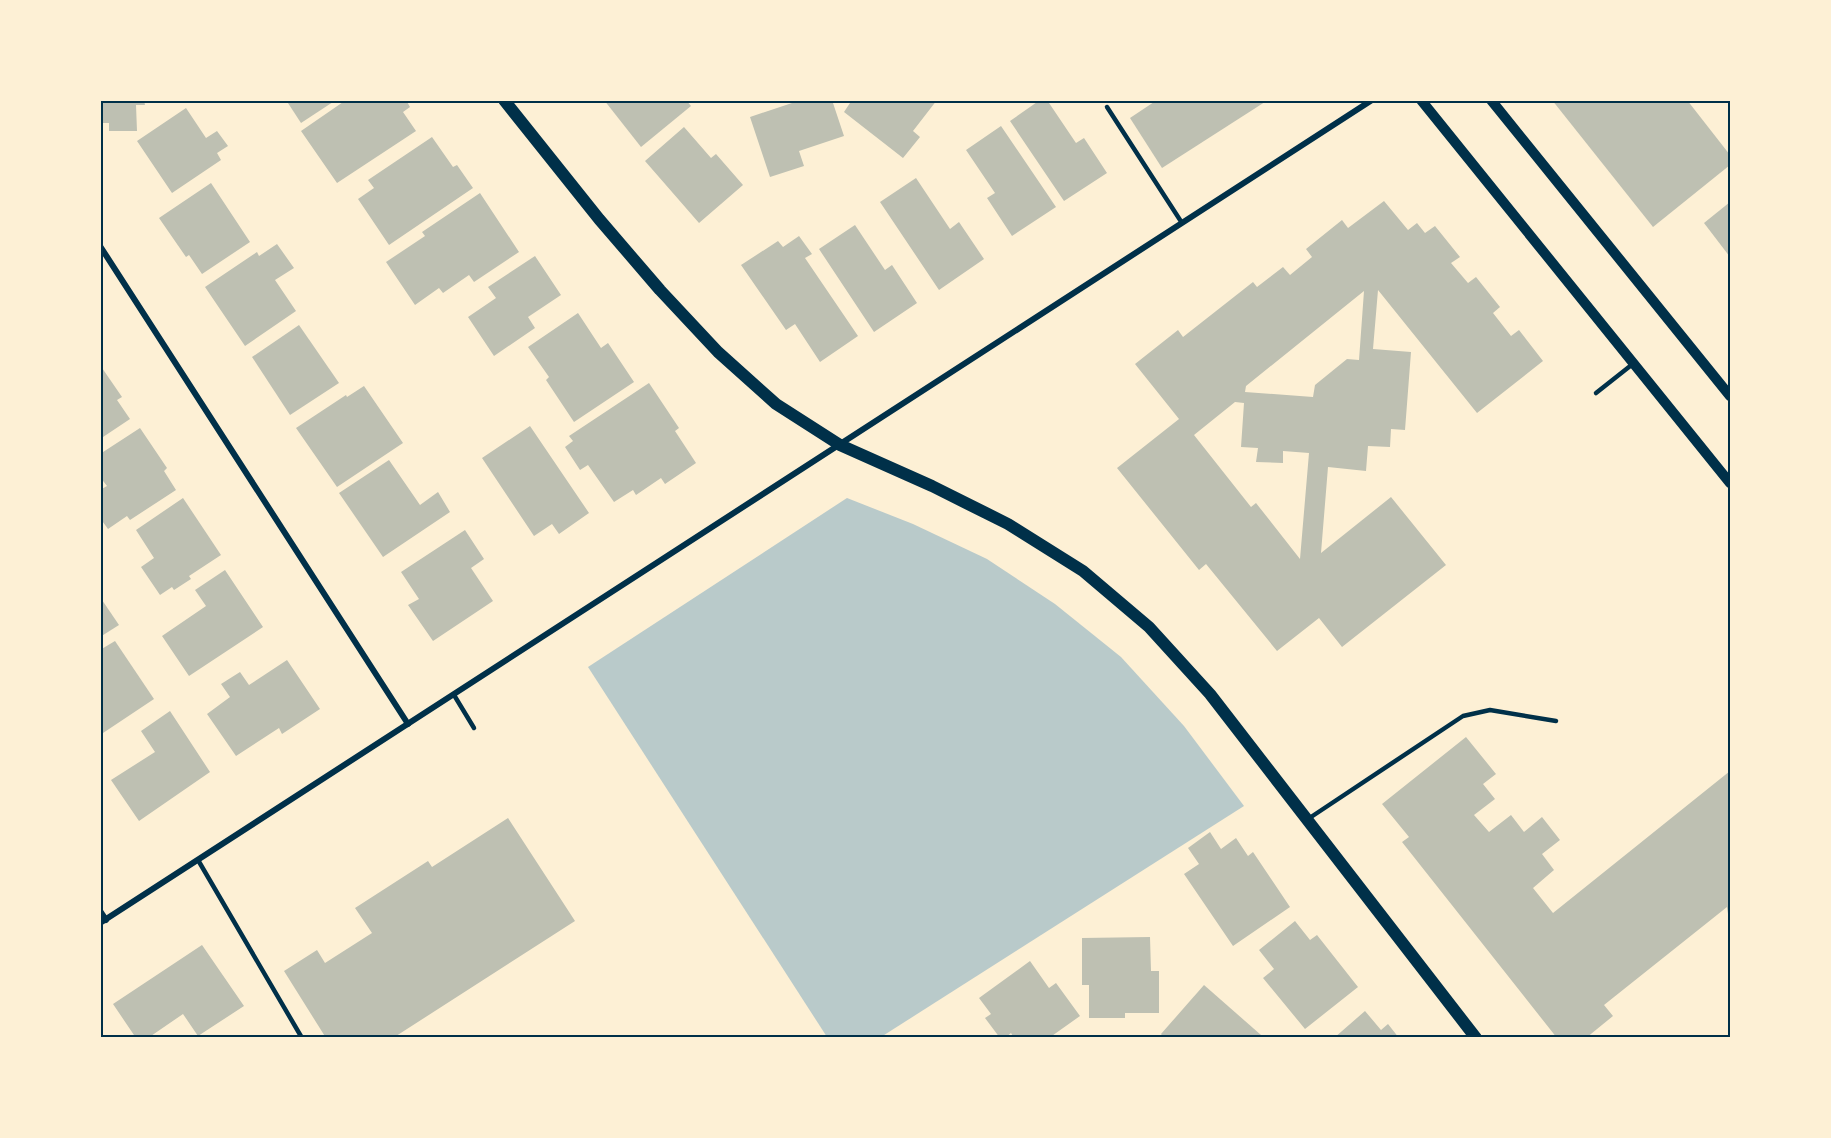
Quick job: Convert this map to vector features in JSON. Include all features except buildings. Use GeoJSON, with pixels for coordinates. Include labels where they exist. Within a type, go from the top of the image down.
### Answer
{"type":"FeatureCollection","features":[{"type":"Feature","properties":{"kind":"main road"},"geometry":{"type":"LineString","coordinates":[[504,100],[599,219],[660,290],[717,352],[776,404],[840,445],[932,486],[1008,524],[1083,571],[1149,627],[1210,694],[1476,1038]]}},
{"type":"Feature","properties":{"kind":"street"},"geometry":{"type":"LineString","coordinates":[[100,911],[103,922],[1372,100]]}},
{"type":"Feature","properties":{"kind":"street"},"geometry":{"type":"LineString","coordinates":[[1421,100],[1731,483]]}},
{"type":"Feature","properties":{"kind":"street"},"geometry":{"type":"LineString","coordinates":[[1491,100],[1731,396]]}},
{"type":"Feature","properties":{"kind":"street"},"geometry":{"type":"LineString","coordinates":[[100,246],[408,724]]}},
{"type":"Feature","properties":{"kind":"lane"},"geometry":{"type":"LineString","coordinates":[[1107,107],[1182,224]]}},
{"type":"Feature","properties":{"kind":"lane"},"geometry":{"type":"LineString","coordinates":[[1596,393],[1634,363]]}},
{"type":"Feature","properties":{"kind":"lane"},"geometry":{"type":"LineString","coordinates":[[454,695],[474,728]]}},
{"type":"Feature","properties":{"kind":"lane"},"geometry":{"type":"LineString","coordinates":[[1308,819],[1463,716],[1490,710],[1556,721]]}},
{"type":"Feature","properties":{"kind":"lane"},"geometry":{"type":"LineString","coordinates":[[198,860],[302,1038]]}},
{"type":"Feature","properties":{"kind":"shaded area"},"geometry":{"type":"Polygon","coordinates":[[[847,498],[913,524],[987,559],[1055,604],[1121,657],[1184,726],[1244,806],[881,1037],[827,1037],[588,667],[847,498]]]}}]}
